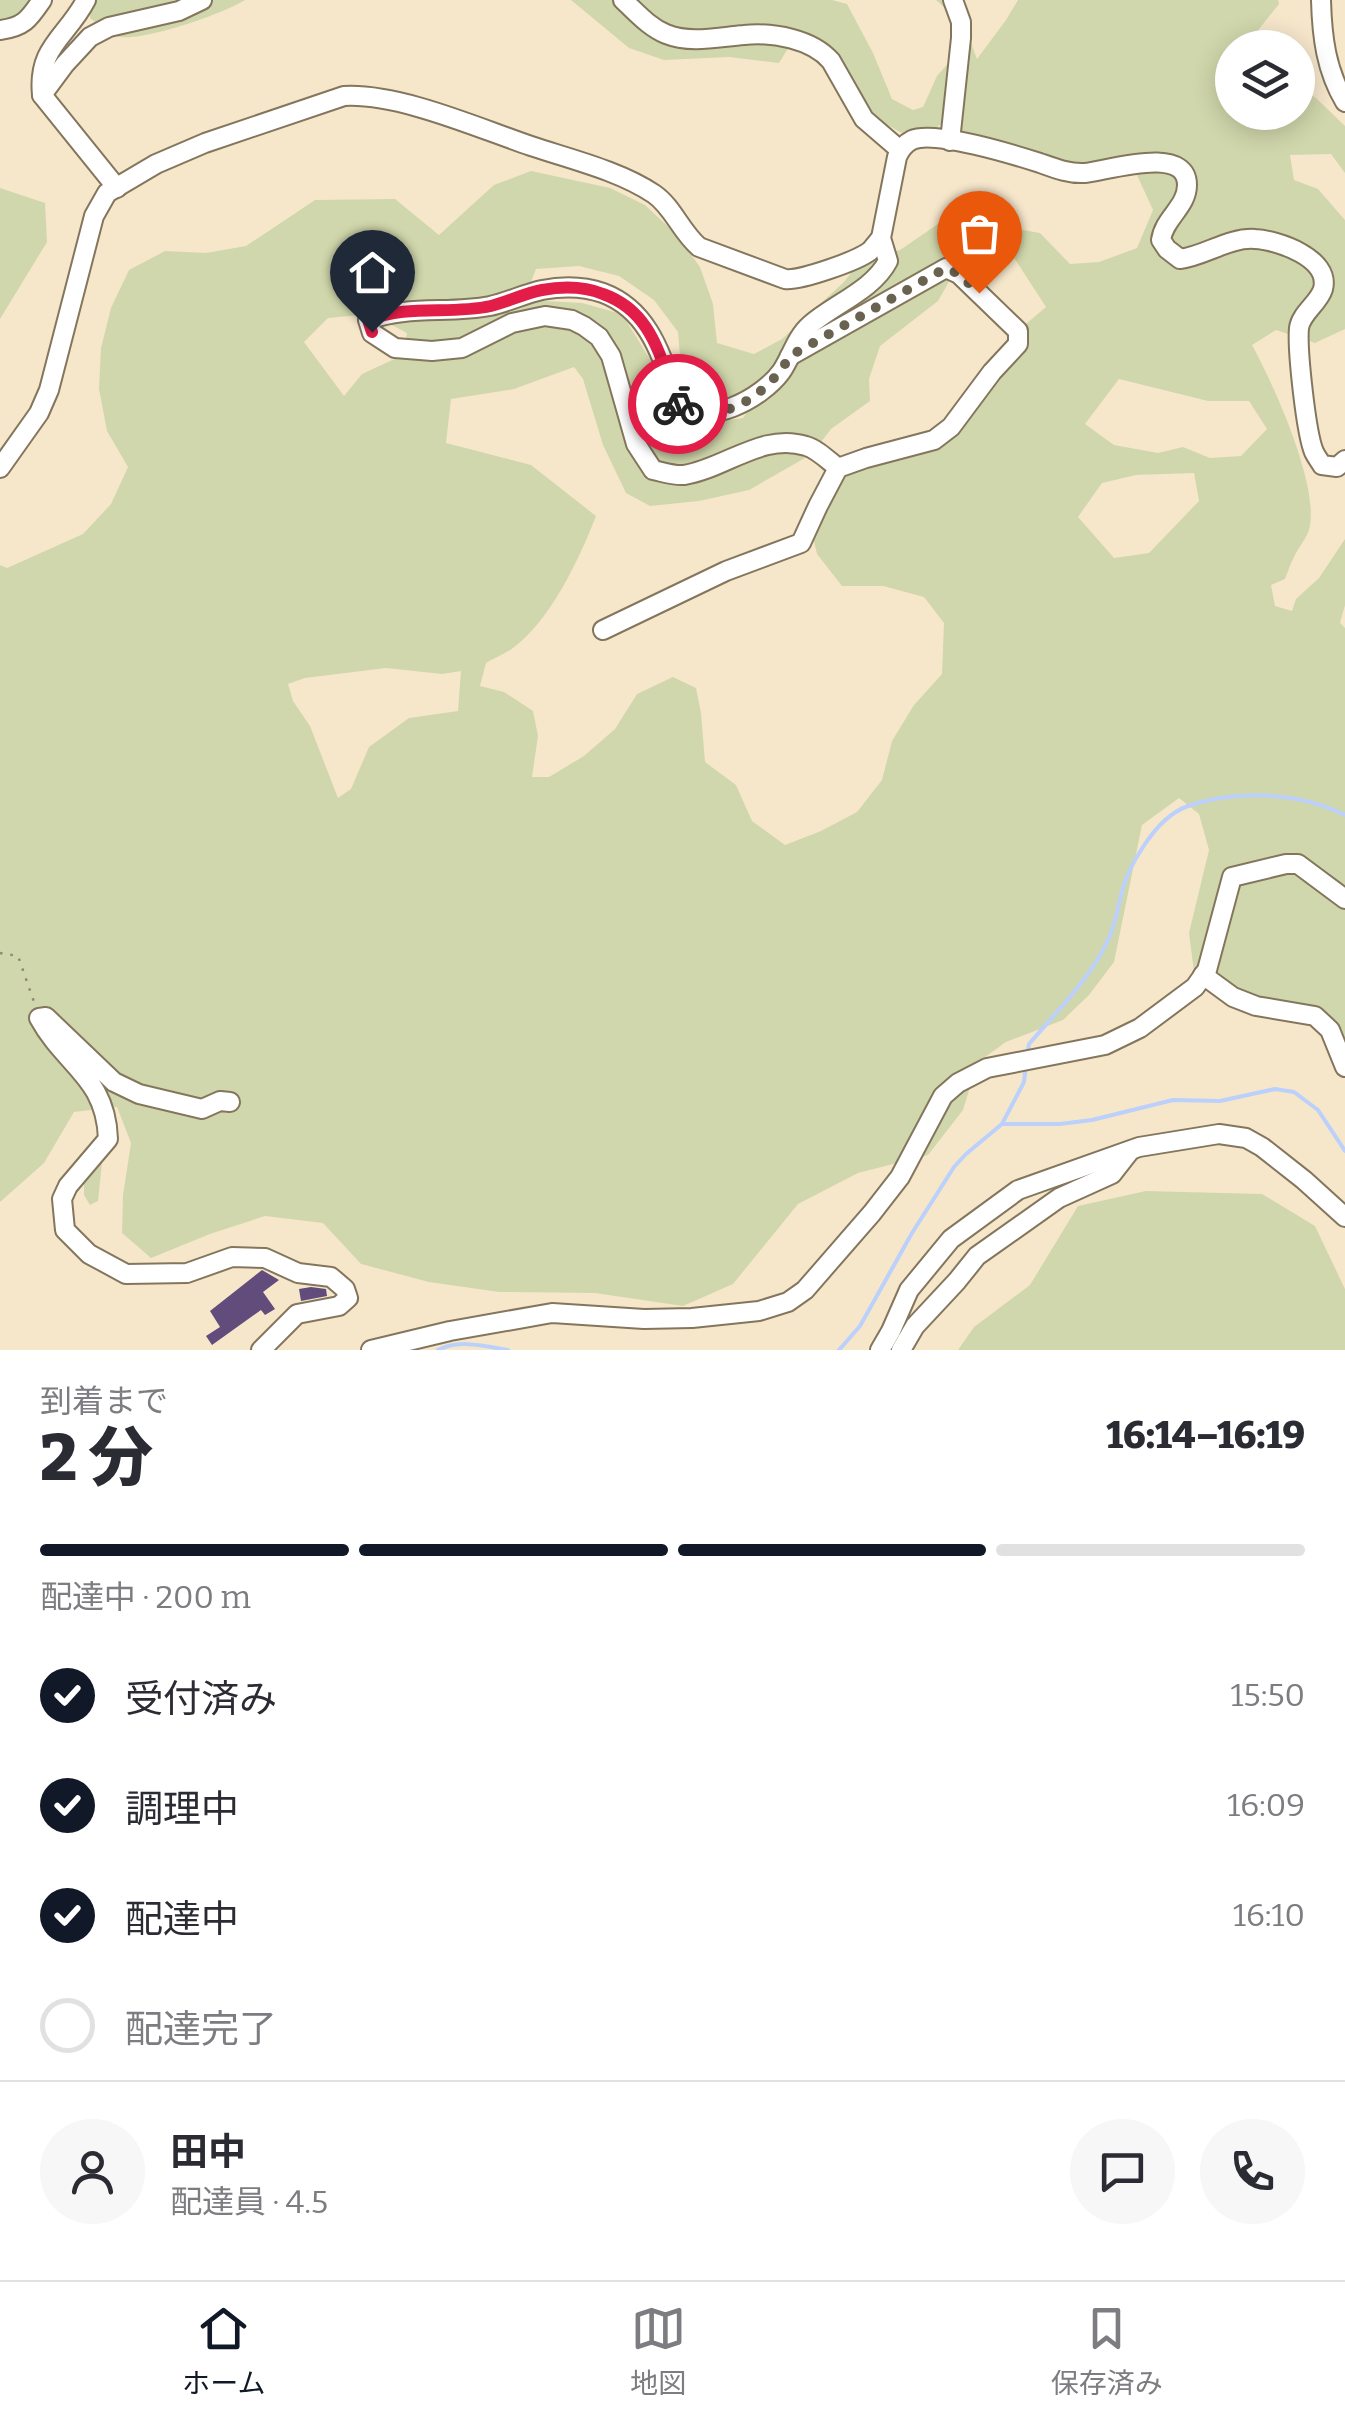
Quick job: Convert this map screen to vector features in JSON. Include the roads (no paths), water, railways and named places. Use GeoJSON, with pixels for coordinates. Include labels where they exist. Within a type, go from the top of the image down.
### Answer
{"type":"FeatureCollection","features":[{"type":"Feature","properties":{"kind":"street"},"geometry":{"type":"LineString","coordinates":[[0,30],[17,28],[31,17],[42,0]]}},
{"type":"Feature","properties":{"kind":"street"},"geometry":{"type":"LineString","coordinates":[[86,0],[46,56],[40,81],[42,95],[117,188]]}},
{"type":"Feature","properties":{"kind":"street"},"geometry":{"type":"LineString","coordinates":[[42,95],[90,37],[109,27],[179,11],[202,0]]}},
{"type":"Feature","properties":{"kind":"street"},"geometry":{"type":"LineString","coordinates":[[623,0],[647,23],[668,35],[700,40],[765,34],[804,42],[824,52],[864,119],[900,150]]}},
{"type":"Feature","properties":{"kind":"street"},"geometry":{"type":"LineString","coordinates":[[950,141],[961,38],[953,0]]}},
{"type":"Feature","properties":{"kind":"street"},"geometry":{"type":"LineString","coordinates":[[1321,0],[1323,43],[1345,102]]}},
{"type":"Feature","properties":{"kind":"street"},"geometry":{"type":"LineString","coordinates":[[1322,20],[1332,0]]}},
{"type":"Feature","properties":{"kind":"street"},"geometry":{"type":"LineString","coordinates":[[0,468],[40,413],[94,216],[108,194],[156,164],[205,142],[344,96],[362,95],[409,105],[600,169],[649,190],[699,247],[795,280],[870,251],[881,238],[900,150],[914,139],[1006,151],[1063,171],[1082,173],[1144,161],[1176,166],[1186,178],[1185,195],[1165,224],[1161,240],[1180,259],[1254,238],[1288,245],[1317,267],[1324,281],[1323,292],[1299,323],[1310,440],[1322,465],[1337,467],[1345,460]]}},
{"type":"Feature","properties":{"kind":"street"},"geometry":{"type":"LineString","coordinates":[[838,468],[809,446],[785,442],[685,475],[652,470],[636,444],[612,356],[599,336],[572,320],[545,316],[512,323],[462,348],[432,351],[395,348],[372,332],[368,320],[388,312],[490,306],[540,290],[588,288],[619,300],[639,316],[656,342],[678,403],[684,409],[711,413],[747,401],[775,378],[807,328],[885,268],[888,261],[881,238]]}},
{"type":"Feature","properties":{"kind":"street"},"geometry":{"type":"LineString","coordinates":[[602,630],[726,571],[801,543],[838,468],[934,440],[951,427],[1018,344],[1018,332],[959,274],[946,268],[790,356]]}},
{"type":"Feature","properties":{"kind":"street"},"geometry":{"type":"LineString","coordinates":[[370,1350],[552,1313],[644,1320],[692,1318],[759,1311],[788,1302],[805,1290],[900,1177],[943,1096],[958,1083],[987,1068],[1105,1044],[1140,1028],[1196,988],[1216,940],[1232,877],[1298,864],[1345,899]]}},
{"type":"Feature","properties":{"kind":"street"},"geometry":{"type":"LineString","coordinates":[[1204,975],[1233,997],[1256,1006],[1315,1016],[1330,1030],[1345,1066]]}},
{"type":"Feature","properties":{"kind":"street"},"geometry":{"type":"LineString","coordinates":[[230,1102],[220,1101],[202,1109],[139,1094],[114,1082],[46,1017],[39,1018],[98,1093],[108,1119],[108,1139],[68,1186],[62,1199],[65,1230],[88,1254],[126,1274],[187,1273],[232,1257],[265,1258],[298,1274],[331,1278],[345,1289],[348,1298],[339,1306],[297,1314],[260,1350]]}},
{"type":"Feature","properties":{"kind":"street"},"geometry":{"type":"LineString","coordinates":[[880,1350],[908,1290],[951,1239],[1018,1190],[1130,1150],[1219,1134],[1246,1138],[1304,1180],[1345,1218]]}},
{"type":"Feature","properties":{"kind":"street"},"geometry":{"type":"LineString","coordinates":[[902,1350],[915,1326],[977,1256],[1059,1198],[1112,1174],[1130,1150]]}},
{"type":"Feature","properties":{"kind":"waterway"},"geometry":{"type":"LineString","coordinates":[[1028,1052],[1029,1044],[1101,954],[1132,867],[1152,834],[1168,818],[1181,809],[1207,801],[1247,795],[1308,802],[1345,815]]}},
{"type":"Feature","properties":{"kind":"waterway"},"geometry":{"type":"LineString","coordinates":[[839,1350],[860,1326],[954,1167],[1002,1124],[1024,1082],[1026,1066]]}},
{"type":"Feature","properties":{"kind":"waterway"},"geometry":{"type":"LineString","coordinates":[[1002,1124],[1092,1120],[1173,1100],[1220,1101],[1275,1089],[1294,1092],[1318,1110],[1345,1151]]}},
{"type":"Feature","properties":{"kind":"waterway"},"geometry":{"type":"LineString","coordinates":[[438,1350],[463,1344],[508,1350]]}}]}
